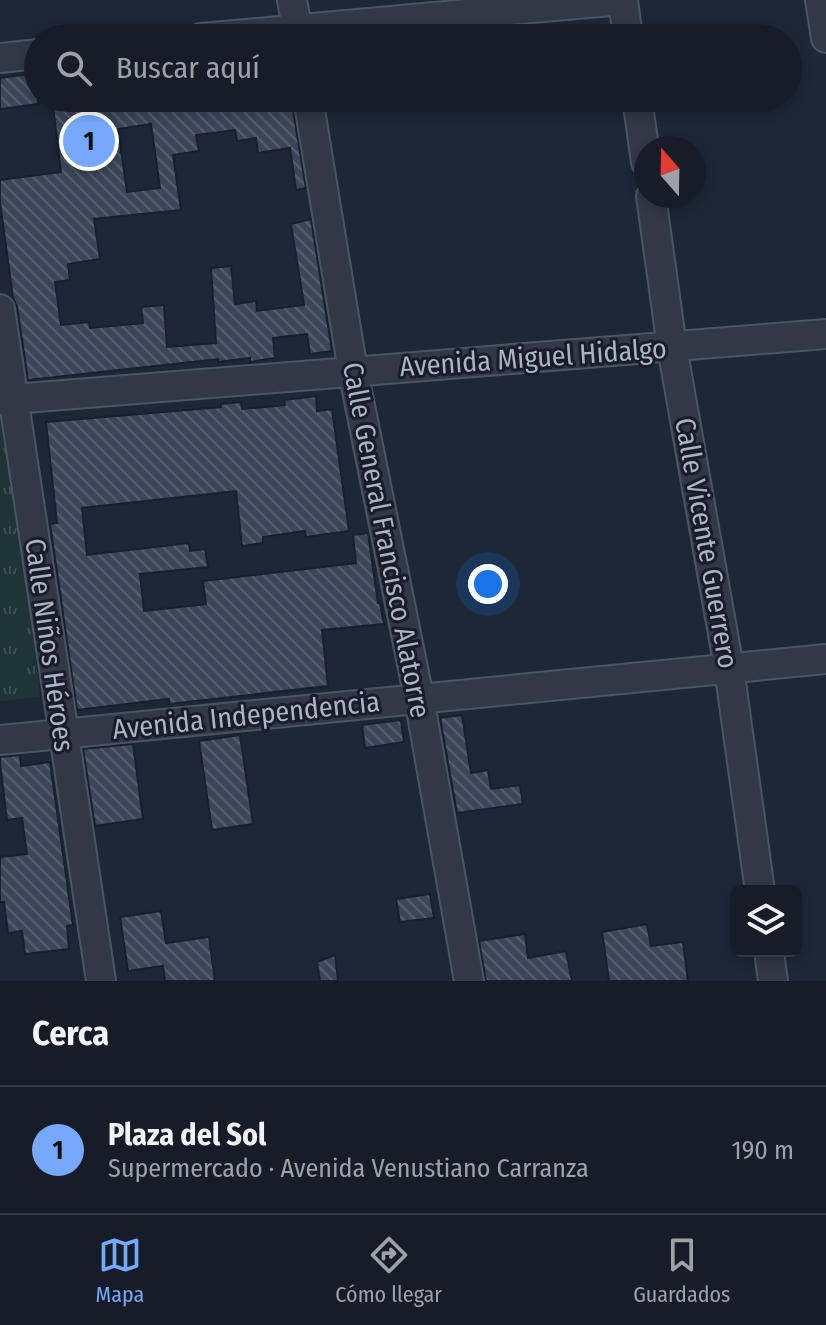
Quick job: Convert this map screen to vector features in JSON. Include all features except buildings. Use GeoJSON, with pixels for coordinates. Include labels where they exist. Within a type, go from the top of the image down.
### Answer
{"type":"FeatureCollection","features":[{"type":"Feature","properties":{"kind":"street"},"geometry":{"type":"LineString","coordinates":[[292,0],[296,24]]}},
{"type":"Feature","properties":{"kind":"street"},"geometry":{"type":"LineString","coordinates":[[393,24],[622,0],[626,24]]}},
{"type":"Feature","properties":{"kind":"street"},"geometry":{"type":"LineString","coordinates":[[820,0],[826,38]]}},
{"type":"Feature","properties":{"kind":"street"},"geometry":{"type":"LineString","coordinates":[[0,58],[24,55]]}},
{"type":"Feature","properties":{"kind":"street","name":"Calle General Francisco Alatorre"},"geometry":{"type":"LineString","coordinates":[[310,112],[353,371],[419,698],[469,981]]}},
{"type":"Feature","properties":{"kind":"street"},"geometry":{"type":"LineString","coordinates":[[639,112],[642,136]]}},
{"type":"Feature","properties":{"kind":"street","name":"Calle Vicente Guerrero"},"geometry":{"type":"LineString","coordinates":[[653,208],[672,347],[729,668],[759,885]]}},
{"type":"Feature","properties":{"kind":"street","name":"Calle Niños Héroes"},"geometry":{"type":"LineString","coordinates":[[0,309],[7,399],[101,981]]}},
{"type":"Feature","properties":{"kind":"street","name":"Avenida Miguel Hidalgo"},"geometry":{"type":"LineString","coordinates":[[7,399],[826,334]]}},
{"type":"Feature","properties":{"kind":"street","name":"Avenida Independencia"},"geometry":{"type":"LineString","coordinates":[[0,740],[826,659]]}},
{"type":"Feature","properties":{"kind":"street"},"geometry":{"type":"LineString","coordinates":[[770,957],[773,981]]}},
{"type":"Feature","properties":{"kind":"green space"},"geometry":{"type":"Polygon","coordinates":[[[0,404],[7,404],[40,697],[0,701],[0,404]]]}},
{"type":"Feature","properties":{"kind":"place","name":"Plaza del Sol"},"geometry":{"type":"Point","coordinates":[89,141]}}]}
